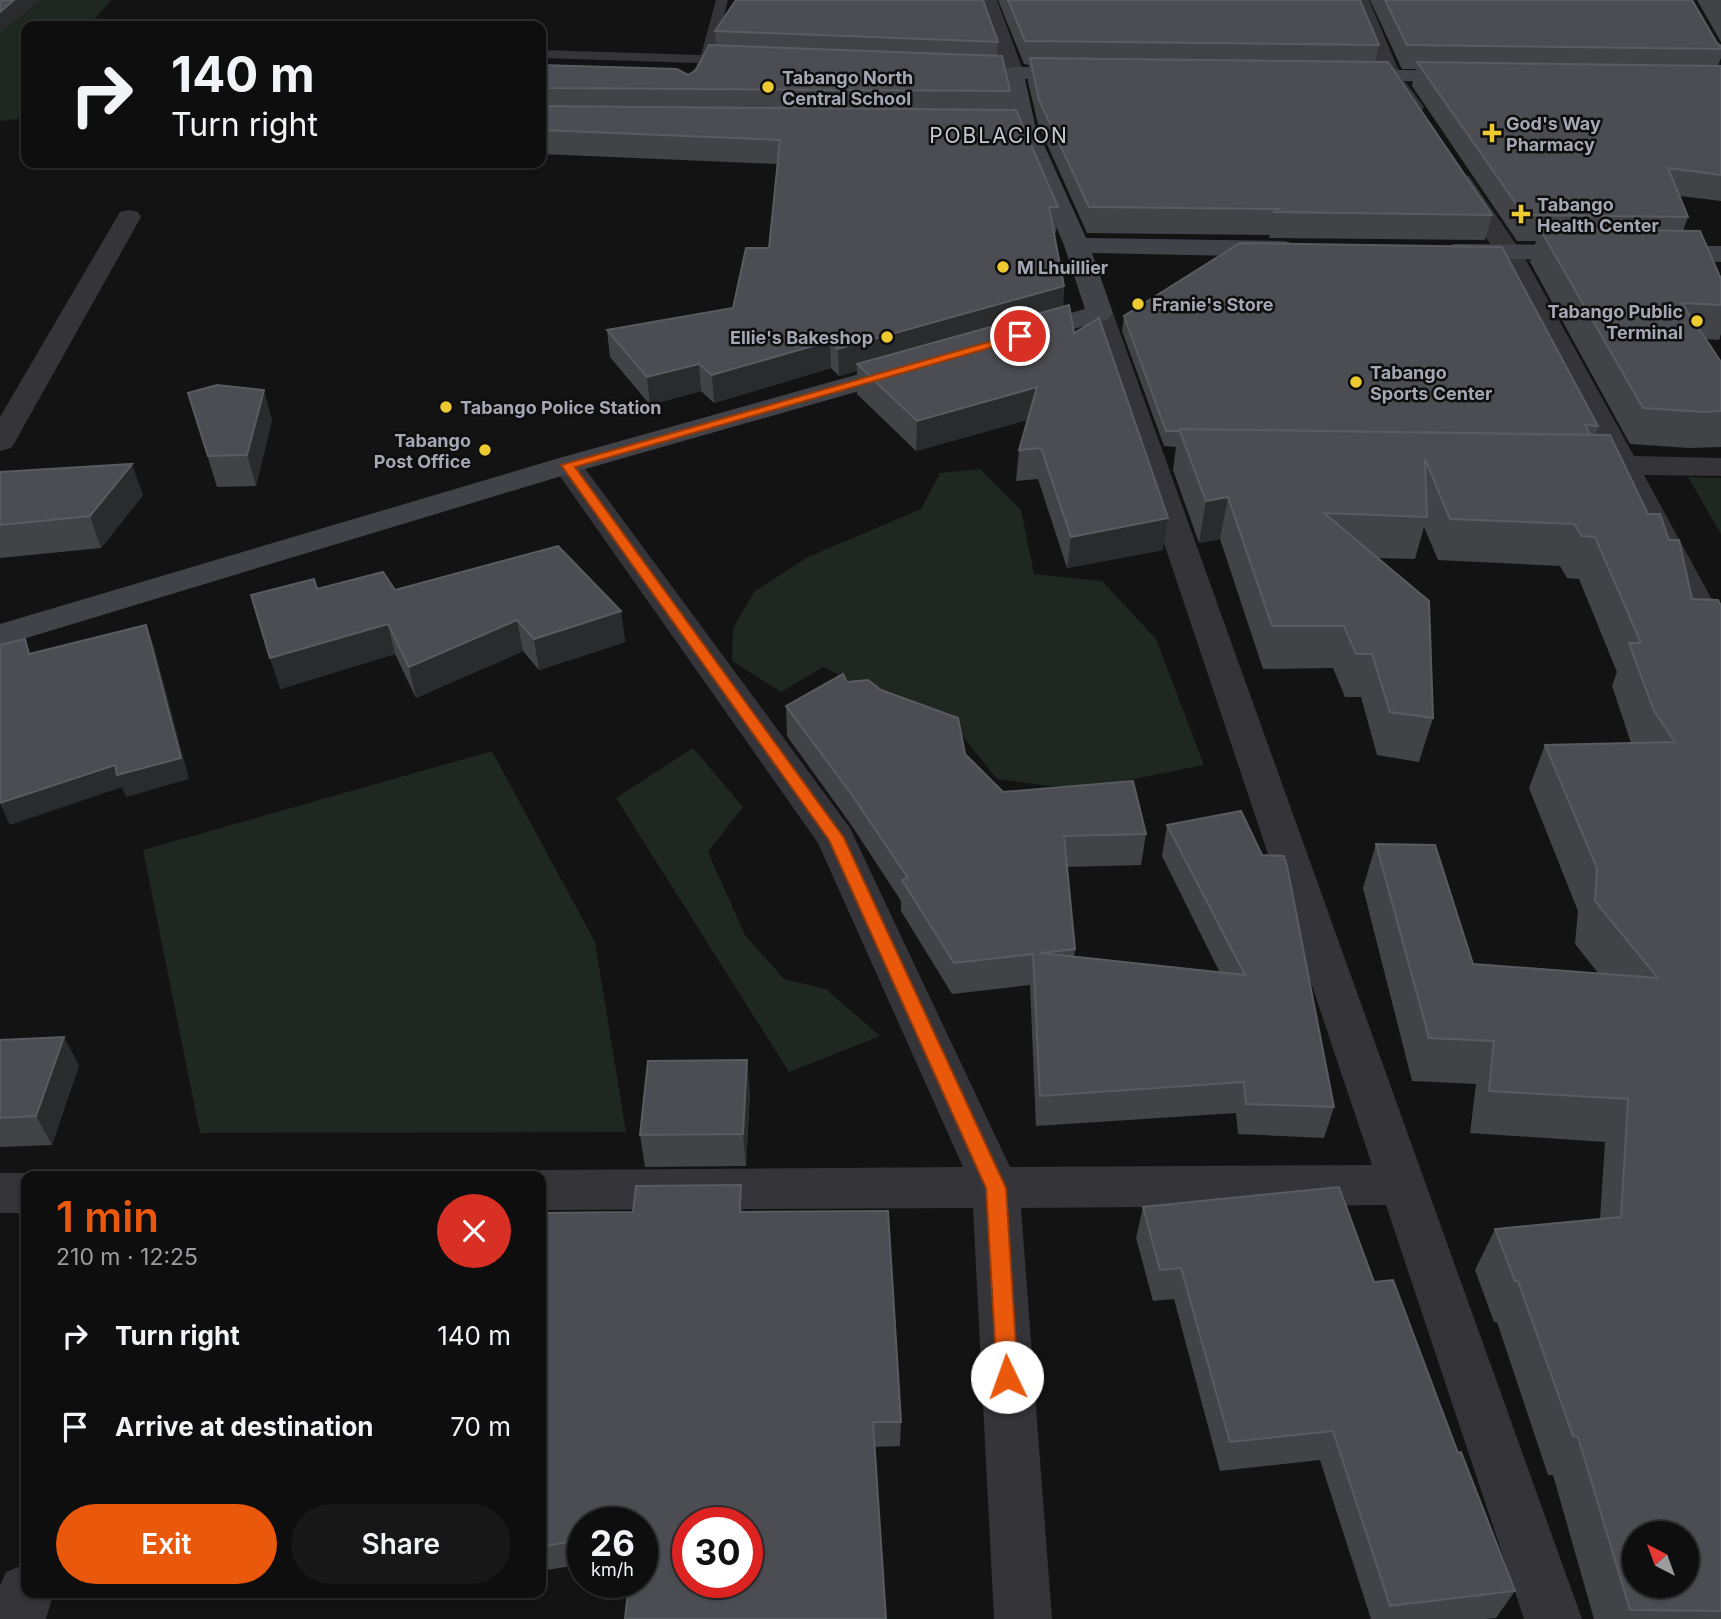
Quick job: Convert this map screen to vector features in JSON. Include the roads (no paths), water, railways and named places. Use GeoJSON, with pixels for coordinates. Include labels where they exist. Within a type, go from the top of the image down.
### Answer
{"type":"FeatureCollection","features":[{"type":"Feature","properties":{"kind":"street"},"geometry":{"type":"LineString","coordinates":[[987,0],[1007,72],[1013,125],[1077,246],[1100,313],[1166,459],[1404,1185],[1553,1619]]}},
{"type":"Feature","properties":{"kind":"street"},"geometry":{"type":"LineString","coordinates":[[1359,0],[1391,76],[1428,131]]}},
{"type":"Feature","properties":{"kind":"street"},"geometry":{"type":"LineString","coordinates":[[1007,72],[1107,73]]}},
{"type":"Feature","properties":{"kind":"street"},"geometry":{"type":"LineString","coordinates":[[1324,75],[1488,77]]}},
{"type":"Feature","properties":{"kind":"street"},"geometry":{"type":"LineString","coordinates":[[1450,164],[1509,253],[1721,647]]}},
{"type":"Feature","properties":{"kind":"street"},"geometry":{"type":"LineString","coordinates":[[0,443],[129,217]]}},
{"type":"Feature","properties":{"kind":"street"},"geometry":{"type":"LineString","coordinates":[[1077,246],[1314,250]]}},
{"type":"Feature","properties":{"kind":"street"},"geometry":{"type":"LineString","coordinates":[[1426,251],[1721,254]]}},
{"type":"Feature","properties":{"kind":"street"},"geometry":{"type":"LineString","coordinates":[[993,344],[1100,313]]}},
{"type":"Feature","properties":{"kind":"street"},"geometry":{"type":"LineString","coordinates":[[0,635],[567,465],[940,359]]}},
{"type":"Feature","properties":{"kind":"street"},"geometry":{"type":"LineString","coordinates":[[567,465],[836,838],[996,1188],[1023,1619]]}},
{"type":"Feature","properties":{"kind":"street"},"geometry":{"type":"LineString","coordinates":[[1569,465],[1721,467]]}},
{"type":"Feature","properties":{"kind":"street"},"geometry":{"type":"LineString","coordinates":[[546,1190],[1404,1185]]}},
{"type":"Feature","properties":{"kind":"street"},"geometry":{"type":"LineString","coordinates":[[0,1193],[21,1193]]}},
{"type":"Feature","properties":{"kind":"street"},"geometry":{"type":"LineString","coordinates":[[17,1619],[24,1598]]}},
{"type":"Feature","properties":{"kind":"lane"},"geometry":{"type":"LineString","coordinates":[[694,81],[706,59],[722,0]]}},
{"type":"Feature","properties":{"kind":"lane"},"geometry":{"type":"LineString","coordinates":[[546,54],[748,61]]}},
{"type":"Feature","properties":{"kind":"place","name":"Tabango North Central School"},"geometry":{"type":"Point","coordinates":[768,87]}},
{"type":"Feature","properties":{"kind":"place","name":"God's Way Pharmacy"},"geometry":{"type":"Point","coordinates":[1492,133]}},
{"type":"Feature","properties":{"kind":"place","name":"Tabango Health Center"},"geometry":{"type":"Point","coordinates":[1521,214]}},
{"type":"Feature","properties":{"kind":"place","name":"M Lhuillier"},"geometry":{"type":"Point","coordinates":[1003,267]}},
{"type":"Feature","properties":{"kind":"place","name":"Franie's Store"},"geometry":{"type":"Point","coordinates":[1138,304]}},
{"type":"Feature","properties":{"kind":"place","name":"Tabango Public Terminal"},"geometry":{"type":"Point","coordinates":[1697,321]}},
{"type":"Feature","properties":{"kind":"place","name":"Ellie's Bakeshop"},"geometry":{"type":"Point","coordinates":[887,337]}},
{"type":"Feature","properties":{"kind":"place","name":"Tabango Sports Center"},"geometry":{"type":"Point","coordinates":[1356,382]}},
{"type":"Feature","properties":{"kind":"place","name":"Tabango Police Station"},"geometry":{"type":"Point","coordinates":[446,407]}},
{"type":"Feature","properties":{"kind":"place","name":"Tabango Post Office"},"geometry":{"type":"Point","coordinates":[485,450]}},
{"type":"Feature","properties":{"kind":"district","name":"POBLACION"},"geometry":{"type":"Point","coordinates":[999,135]}}]}
